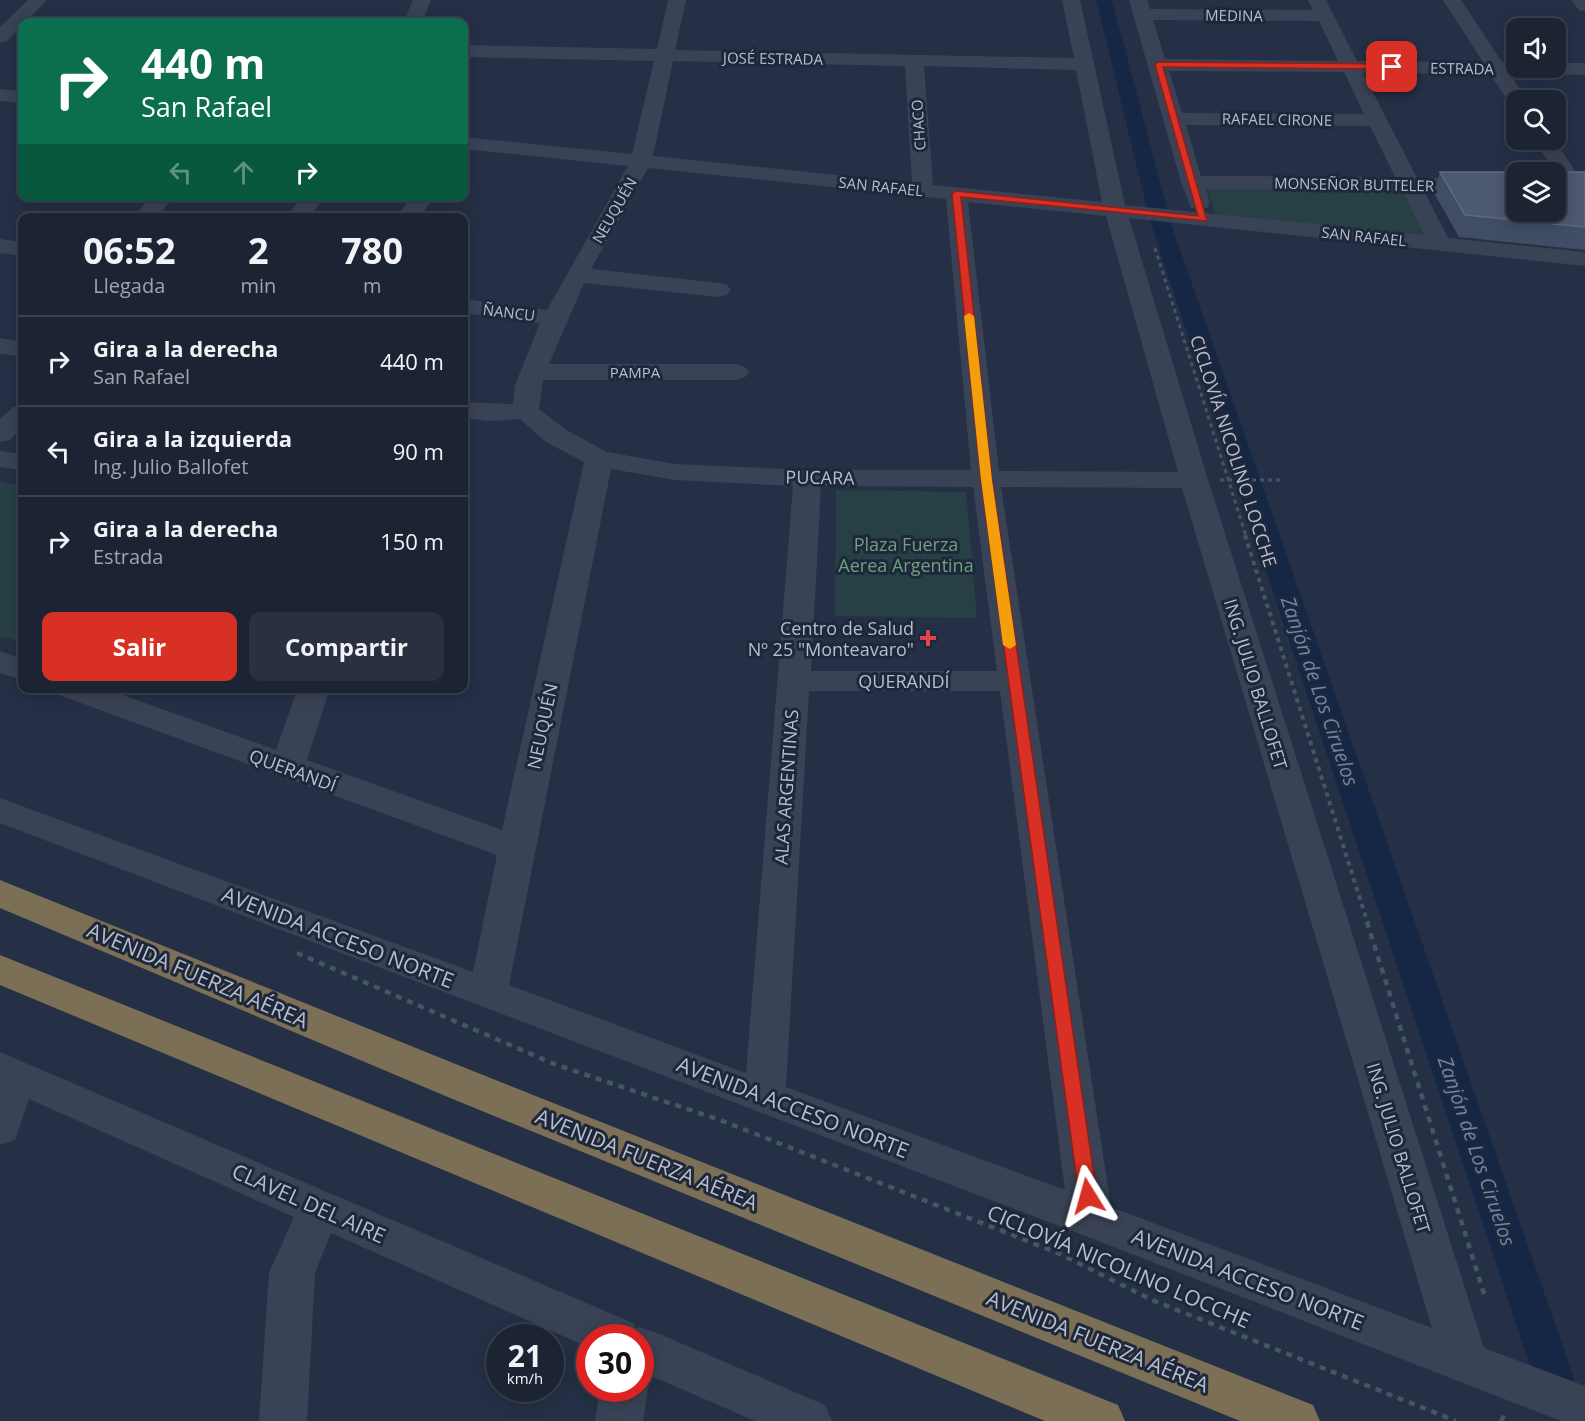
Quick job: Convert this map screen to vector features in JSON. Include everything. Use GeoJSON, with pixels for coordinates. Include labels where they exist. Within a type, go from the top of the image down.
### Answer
{"type":"FeatureCollection","features":[{"type":"Feature","properties":{"kind":"highway","name":"AVENIDA FUERZA AÉREA"},"geometry":{"type":"LineString","coordinates":[[0,893],[458,1083],[1296,1421]]}},
{"type":"Feature","properties":{"kind":"highway"},"geometry":{"type":"LineString","coordinates":[[0,969],[1101,1421]]}},
{"type":"Feature","properties":{"kind":"street"},"geometry":{"type":"LineString","coordinates":[[26,18],[38,0]]}},
{"type":"Feature","properties":{"kind":"street"},"geometry":{"type":"LineString","coordinates":[[39,18],[58,0]]}},
{"type":"Feature","properties":{"kind":"street"},"geometry":{"type":"LineString","coordinates":[[415,18],[422,0]]}},
{"type":"Feature","properties":{"kind":"street","name":"NEUQUÉN"},"geometry":{"type":"LineString","coordinates":[[526,411],[528,385],[553,324],[576,275],[641,162],[677,0]]}},
{"type":"Feature","properties":{"kind":"street","name":"ING. JULIO BALLOFET"},"geometry":{"type":"LineString","coordinates":[[1071,0],[1083,64],[1194,480],[1465,1361]]}},
{"type":"Feature","properties":{"kind":"street"},"geometry":{"type":"LineString","coordinates":[[1452,0],[1510,90]]}},
{"type":"Feature","properties":{"kind":"street"},"geometry":{"type":"LineString","coordinates":[[1580,0],[1585,6]]}},
{"type":"Feature","properties":{"kind":"street"},"geometry":{"type":"LineString","coordinates":[[1141,7],[1176,118],[1192,182],[1195,218]]}},
{"type":"Feature","properties":{"kind":"street","name":"MEDINA"},"geometry":{"type":"LineString","coordinates":[[1141,7],[1321,8]]}},
{"type":"Feature","properties":{"kind":"street"},"geometry":{"type":"LineString","coordinates":[[1321,8],[1439,243]]}},
{"type":"Feature","properties":{"kind":"street","name":"JOSÉ ESTRADA"},"geometry":{"type":"LineString","coordinates":[[468,51],[1083,64]]}},
{"type":"Feature","properties":{"kind":"street","name":"CHACO"},"geometry":{"type":"LineString","coordinates":[[914,61],[923,190]]}},
{"type":"Feature","properties":{"kind":"street","name":"ESTRADA"},"geometry":{"type":"LineString","coordinates":[[1158,65],[1585,69]]}},
{"type":"Feature","properties":{"kind":"street"},"geometry":{"type":"LineString","coordinates":[[0,95],[18,97]]}},
{"type":"Feature","properties":{"kind":"street","name":"RAFAEL CIRONE"},"geometry":{"type":"LineString","coordinates":[[1176,118],[1377,120]]}},
{"type":"Feature","properties":{"kind":"street","name":"SAN RAFAEL"},"geometry":{"type":"LineString","coordinates":[[468,145],[1122,210],[1585,259]]}},
{"type":"Feature","properties":{"kind":"street"},"geometry":{"type":"LineString","coordinates":[[1550,150],[1572,186]]}},
{"type":"Feature","properties":{"kind":"street","name":"MONSEÑOR BUTTELER"},"geometry":{"type":"LineString","coordinates":[[1192,182],[1506,185]]}},
{"type":"Feature","properties":{"kind":"street"},"geometry":{"type":"LineString","coordinates":[[956,194],[986,480],[1091,1219]]}},
{"type":"Feature","properties":{"kind":"street"},"geometry":{"type":"LineString","coordinates":[[148,213],[159,201]]}},
{"type":"Feature","properties":{"kind":"street"},"geometry":{"type":"LineString","coordinates":[[301,213],[310,201]]}},
{"type":"Feature","properties":{"kind":"street"},"geometry":{"type":"LineString","coordinates":[[0,246],[18,248]]}},
{"type":"Feature","properties":{"kind":"street"},"geometry":{"type":"LineString","coordinates":[[0,258],[18,260]]}},
{"type":"Feature","properties":{"kind":"street"},"geometry":{"type":"LineString","coordinates":[[576,275],[719,290]]}},
{"type":"Feature","properties":{"kind":"street","name":"ÑANCU"},"geometry":{"type":"LineString","coordinates":[[468,307],[553,324]]}},
{"type":"Feature","properties":{"kind":"street","name":"ÑANCU"},"geometry":{"type":"LineString","coordinates":[[468,318],[553,324]]}},
{"type":"Feature","properties":{"kind":"street"},"geometry":{"type":"LineString","coordinates":[[0,346],[18,348]]}},
{"type":"Feature","properties":{"kind":"street","name":"PAMPA"},"geometry":{"type":"LineString","coordinates":[[533,372],[736,372]]}},
{"type":"Feature","properties":{"kind":"street"},"geometry":{"type":"LineString","coordinates":[[468,410],[489,413],[526,411]]}},
{"type":"Feature","properties":{"kind":"street","name":"PUCARA"},"geometry":{"type":"LineString","coordinates":[[526,411],[556,436],[599,459],[675,472],[808,478],[1194,480]]}},
{"type":"Feature","properties":{"kind":"street"},"geometry":{"type":"LineString","coordinates":[[0,434],[18,417]]}},
{"type":"Feature","properties":{"kind":"street"},"geometry":{"type":"LineString","coordinates":[[0,459],[18,461]]}},
{"type":"Feature","properties":{"kind":"street","name":"NEUQUÉN"},"geometry":{"type":"LineString","coordinates":[[488,993],[516,848],[599,459]]}},
{"type":"Feature","properties":{"kind":"street","name":"ALAS ARGENTINAS"},"geometry":{"type":"LineString","coordinates":[[765,1096],[808,478]]}},
{"type":"Feature","properties":{"kind":"street"},"geometry":{"type":"LineString","coordinates":[[0,661],[18,668]]}},
{"type":"Feature","properties":{"kind":"street","name":"QUERANDÍ"},"geometry":{"type":"LineString","coordinates":[[794,681],[1015,681]]}},
{"type":"Feature","properties":{"kind":"street","name":"QUERANDÍ"},"geometry":{"type":"LineString","coordinates":[[84,693],[287,768],[516,848]]}},
{"type":"Feature","properties":{"kind":"street"},"geometry":{"type":"LineString","coordinates":[[287,768],[312,693]]}},
{"type":"Feature","properties":{"kind":"street","name":"AVENIDA ACCESO NORTE"},"geometry":{"type":"LineString","coordinates":[[0,810],[765,1096],[1585,1408]]}},
{"type":"Feature","properties":{"kind":"street"},"geometry":{"type":"LineString","coordinates":[[0,1128],[8,1071]]}},
{"type":"Feature","properties":{"kind":"street","name":"CLAVEL DEL AIRE"},"geometry":{"type":"LineString","coordinates":[[8,1071],[585,1324]]}},
{"type":"Feature","properties":{"kind":"street"},"geometry":{"type":"LineString","coordinates":[[283,1421],[292,1273],[320,1208]]}},
{"type":"Feature","properties":{"kind":"street"},"geometry":{"type":"LineString","coordinates":[[654,1354],[808,1421]]}},
{"type":"Feature","properties":{"kind":"street"},"geometry":{"type":"LineString","coordinates":[[619,1421],[622,1402]]}},
{"type":"Feature","properties":{"kind":"path","name":"CICLOVÍA NICOLINO LOCCHE"},"geometry":{"type":"LineString","coordinates":[[1153,240],[1489,1312]]}},
{"type":"Feature","properties":{"kind":"path"},"geometry":{"type":"LineString","coordinates":[[1231,480],[1282,480]]}},
{"type":"Feature","properties":{"kind":"path","name":"CICLOVÍA NICOLINO LOCCHE"},"geometry":{"type":"LineString","coordinates":[[290,950],[554,1064],[720,1120],[962,1218],[1058,1253],[1152,1300],[1456,1421]]}},
{"type":"Feature","properties":{"kind":"path"},"geometry":{"type":"LineString","coordinates":[[1501,1421],[1513,1402],[1511,1380]]}},
{"type":"Feature","properties":{"kind":"green space"},"geometry":{"type":"Polygon","coordinates":[[[1207,187],[1401,189],[1425,235],[1215,216],[1207,187]]]}},
{"type":"Feature","properties":{"kind":"green space"},"geometry":{"type":"Polygon","coordinates":[[[0,482],[18,484],[18,641],[0,636],[0,482]]]}},
{"type":"Feature","properties":{"kind":"green space","name":"Plaza Fuerza Aerea Argentina"},"geometry":{"type":"Polygon","coordinates":[[[836,490],[966,492],[977,618],[835,616],[836,490]]]}},
{"type":"Feature","properties":{"kind":"building"},"geometry":{"type":"Polygon","coordinates":[[[1440,172],[1506,172],[1506,219],[1465,215],[1440,172]]]}},
{"type":"Feature","properties":{"kind":"building"},"geometry":{"type":"Polygon","coordinates":[[[1566,172],[1585,172],[1585,227],[1535,222],[1566,222],[1566,172]]]}},
{"type":"Feature","properties":{"kind":"waterway","name":"Zanjón de Los Ciruelos"},"geometry":{"type":"LineString","coordinates":[[1104,0],[1161,224],[1554,1378]]}},
{"type":"Feature","properties":{"kind":"slow traffic"},"geometry":{"type":"LineString","coordinates":[[969,316],[986,480],[1010,645]]}},
{"type":"Feature","properties":{"kind":"place","name":"Centro de Salud Nº 25 \"Monteavaro\""},"geometry":{"type":"Point","coordinates":[928,638]}},
{"type":"Feature","properties":{"kind":"route"},"geometry":{"type":"LineString","coordinates":[[1088,1196],[986,480],[956,194],[1204,219],[1176,118],[1158,65],[1392,67]]}}]}
